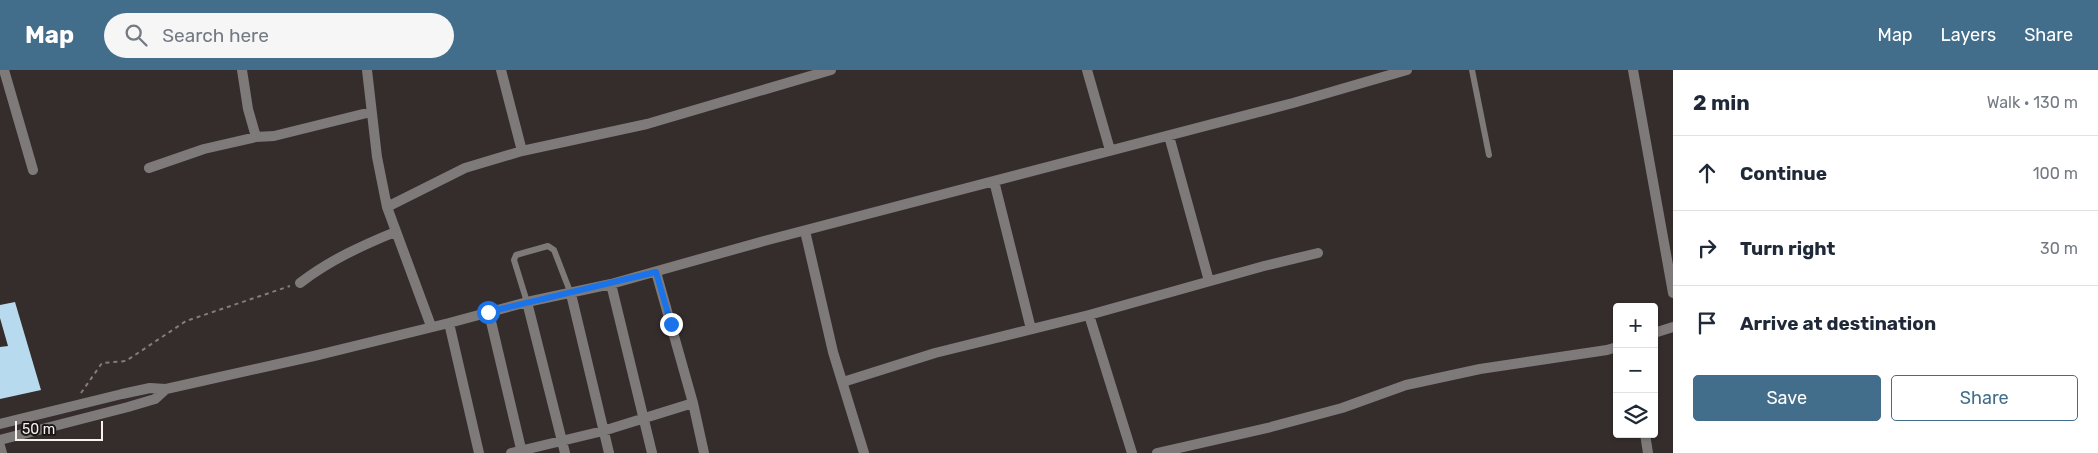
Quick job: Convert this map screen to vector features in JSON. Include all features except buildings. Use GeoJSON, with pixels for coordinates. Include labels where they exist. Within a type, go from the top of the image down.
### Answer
{"type":"FeatureCollection","features":[{"type":"Feature","properties":{"kind":"street"},"geometry":{"type":"LineString","coordinates":[[4,70],[33,170]]}},
{"type":"Feature","properties":{"kind":"street"},"geometry":{"type":"LineString","coordinates":[[242,70],[248,109],[256,138]]}},
{"type":"Feature","properties":{"kind":"street"},"geometry":{"type":"LineString","coordinates":[[367,70],[377,157],[387,207],[430,326]]}},
{"type":"Feature","properties":{"kind":"street"},"geometry":{"type":"LineString","coordinates":[[501,70],[522,151]]}},
{"type":"Feature","properties":{"kind":"street"},"geometry":{"type":"LineString","coordinates":[[387,207],[465,168],[522,151],[647,124],[831,70]]}},
{"type":"Feature","properties":{"kind":"street"},"geometry":{"type":"LineString","coordinates":[[1086,70],[1110,150]]}},
{"type":"Feature","properties":{"kind":"street"},"geometry":{"type":"LineString","coordinates":[[0,424],[150,388],[166,389],[314,356],[527,302],[611,284],[1110,150],[1293,103],[1389,73],[1406,70]]}},
{"type":"Feature","properties":{"kind":"street"},"geometry":{"type":"LineString","coordinates":[[1633,70],[1670,259],[1673,293]]}},
{"type":"Feature","properties":{"kind":"street"},"geometry":{"type":"LineString","coordinates":[[149,168],[204,149],[274,136],[371,112]]}},
{"type":"Feature","properties":{"kind":"street"},"geometry":{"type":"LineString","coordinates":[[1169,136],[1209,281]]}},
{"type":"Feature","properties":{"kind":"street"},"geometry":{"type":"LineString","coordinates":[[994,182],[1031,329]]}},
{"type":"Feature","properties":{"kind":"street"},"geometry":{"type":"LineString","coordinates":[[805,231],[833,352],[864,453]]}},
{"type":"Feature","properties":{"kind":"street"},"geometry":{"type":"LineString","coordinates":[[300,283],[321,267],[346,253],[395,232]]}},
{"type":"Feature","properties":{"kind":"street"},"geometry":{"type":"LineString","coordinates":[[843,382],[935,353],[1089,315],[1318,253]]}},
{"type":"Feature","properties":{"kind":"street"},"geometry":{"type":"LineString","coordinates":[[656,272],[693,403],[704,453]]}},
{"type":"Feature","properties":{"kind":"street"},"geometry":{"type":"LineString","coordinates":[[611,284],[652,453]]}},
{"type":"Feature","properties":{"kind":"street"},"geometry":{"type":"LineString","coordinates":[[571,294],[608,453]]}},
{"type":"Feature","properties":{"kind":"street"},"geometry":{"type":"LineString","coordinates":[[527,302],[565,453]]}},
{"type":"Feature","properties":{"kind":"street"},"geometry":{"type":"LineString","coordinates":[[488,312],[522,452]]}},
{"type":"Feature","properties":{"kind":"street"},"geometry":{"type":"LineString","coordinates":[[1089,315],[1132,453]]}},
{"type":"Feature","properties":{"kind":"street"},"geometry":{"type":"LineString","coordinates":[[1658,332],[1673,327],[1673,316]]}},
{"type":"Feature","properties":{"kind":"street"},"geometry":{"type":"LineString","coordinates":[[449,323],[479,453]]}},
{"type":"Feature","properties":{"kind":"street"},"geometry":{"type":"LineString","coordinates":[[1157,453],[1182,450],[1342,408],[1406,385],[1480,369],[1613,348]]}},
{"type":"Feature","properties":{"kind":"street"},"geometry":{"type":"LineString","coordinates":[[0,440],[128,408],[155,398],[166,389]]}},
{"type":"Feature","properties":{"kind":"street"},"geometry":{"type":"LineString","coordinates":[[511,453],[522,452],[603,431],[693,403]]}},
{"type":"Feature","properties":{"kind":"street"},"geometry":{"type":"LineString","coordinates":[[1646,438],[1648,453]]}},
{"type":"Feature","properties":{"kind":"street"},"geometry":{"type":"LineString","coordinates":[[0,446],[2,453]]}},
{"type":"Feature","properties":{"kind":"lane"},"geometry":{"type":"LineString","coordinates":[[1472,70],[1489,156]]}},
{"type":"Feature","properties":{"kind":"lane"},"geometry":{"type":"LineString","coordinates":[[527,302],[514,260],[516,255],[548,246],[554,250],[571,294]]}},
{"type":"Feature","properties":{"kind":"path"},"geometry":{"type":"LineString","coordinates":[[86,402],[80,396],[85,384],[102,363],[126,361],[186,321],[300,283]]}},
{"type":"Feature","properties":{"kind":"route"},"geometry":{"type":"LineString","coordinates":[[488,312],[527,302],[571,294],[656,272],[671,324]]}}]}
